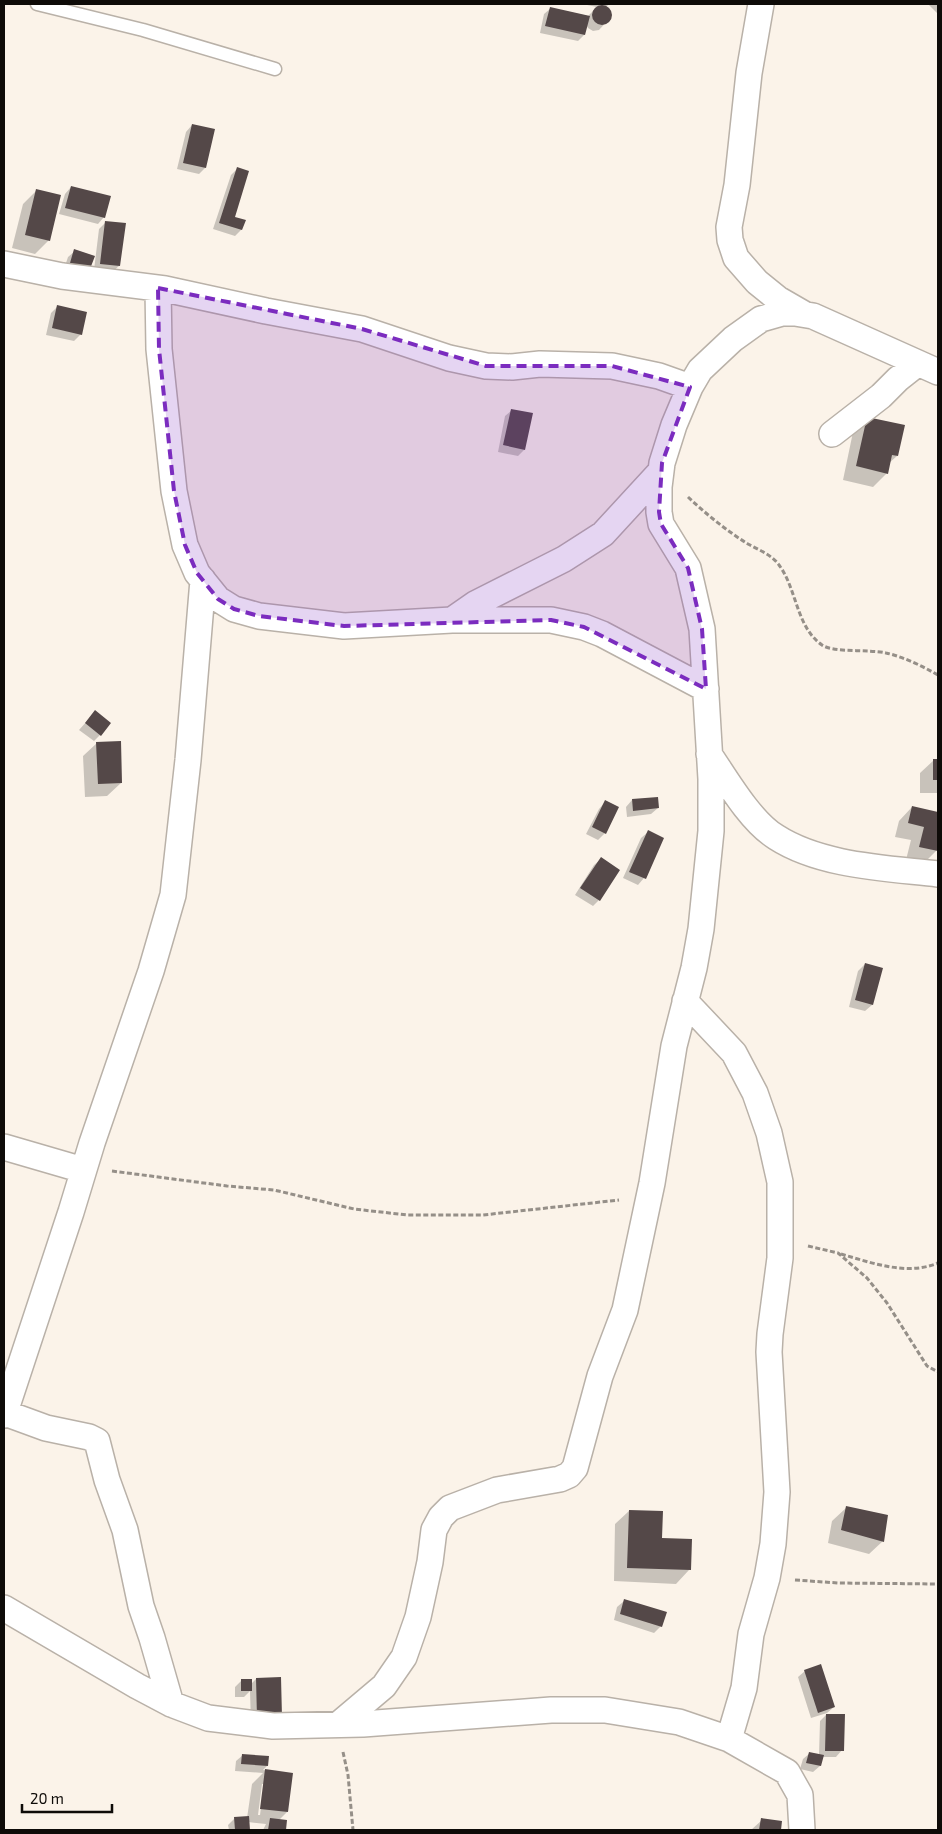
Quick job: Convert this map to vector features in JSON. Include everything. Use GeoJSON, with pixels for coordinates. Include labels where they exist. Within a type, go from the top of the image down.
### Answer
{"type":"FeatureCollection","features":[{"type":"Feature","properties":{"kind":"street"},"geometry":{"type":"LineString","coordinates":[[761,4],[749,73],[737,185],[729,227],[730,240],[736,258],[757,282],[778,299],[805,314]]}},
{"type":"Feature","properties":{"kind":"street"},"geometry":{"type":"LineString","coordinates":[[4,264],[62,276],[158,288],[362,329],[449,358],[486,366],[512,367],[540,364],[612,366],[659,376],[690,387]]}},
{"type":"Feature","properties":{"kind":"street"},"geometry":{"type":"LineString","coordinates":[[158,288],[159,349],[174,491],[185,545],[197,573],[218,598],[234,610],[259,616],[344,626],[452,620],[551,620],[602,634],[706,689]]}},
{"type":"Feature","properties":{"kind":"street"},"geometry":{"type":"LineString","coordinates":[[336,1724],[384,1686],[404,1657],[418,1617],[430,1562],[434,1530],[441,1517],[450,1508],[473,1498],[498,1490],[560,1479],[569,1475],[575,1468],[600,1376],[624,1310],[648,1198],[674,1046],[701,929],[711,831],[711,779],[702,629],[688,568],[661,524],[659,512],[660,471],[674,425],[690,387],[700,370],[733,339],[761,319],[782,313],[813,316],[928,368]]}},
{"type":"Feature","properties":{"kind":"street"},"geometry":{"type":"LineString","coordinates":[[832,434],[881,396],[898,379],[928,368]]}},
{"type":"Feature","properties":{"kind":"street"},"geometry":{"type":"LineString","coordinates":[[452,620],[475,604],[564,559],[603,534],[660,471]]}},
{"type":"Feature","properties":{"kind":"street"},"geometry":{"type":"LineString","coordinates":[[171,1704],[141,1606],[125,1530],[107,1480],[97,1441],[89,1437],[46,1428],[4,1414],[84,1167],[151,970],[173,895],[188,760],[203,580]]}},
{"type":"Feature","properties":{"kind":"street"},"geometry":{"type":"LineString","coordinates":[[709,754],[742,802],[775,837],[799,848],[839,862],[938,874]]}},
{"type":"Feature","properties":{"kind":"street"},"geometry":{"type":"LineString","coordinates":[[685,1001],[734,1053],[755,1093],[769,1133],[780,1182],[780,1258],[770,1334],[769,1359],[777,1492],[773,1544],[767,1578],[751,1634],[744,1688],[729,1739]]}},
{"type":"Feature","properties":{"kind":"street"},"geometry":{"type":"LineString","coordinates":[[4,1147],[84,1167]]}},
{"type":"Feature","properties":{"kind":"street"},"geometry":{"type":"LineString","coordinates":[[4,1608],[78,1653],[171,1704],[208,1718],[273,1726],[336,1724],[552,1710],[605,1710],[678,1722],[729,1739],[787,1772],[800,1795],[802,1830]]}},
{"type":"Feature","properties":{"kind":"lane"},"geometry":{"type":"LineString","coordinates":[[36,4],[143,30],[275,69]]}},
{"type":"Feature","properties":{"kind":"path"},"geometry":{"type":"LineString","coordinates":[[660,471],[717,521],[779,564],[806,625],[813,637],[824,646],[839,650],[859,649],[886,653],[916,664],[938,675]]}},
{"type":"Feature","properties":{"kind":"path"},"geometry":{"type":"LineString","coordinates":[[84,1167],[227,1186],[274,1190],[354,1209],[407,1215],[483,1215],[648,1198]]}},
{"type":"Feature","properties":{"kind":"path"},"geometry":{"type":"LineString","coordinates":[[780,1244],[811,1246],[876,1264],[903,1269],[929,1267],[938,1263]]}},
{"type":"Feature","properties":{"kind":"path"},"geometry":{"type":"LineString","coordinates":[[838,1253],[867,1278],[887,1303],[927,1366],[938,1372]]}},
{"type":"Feature","properties":{"kind":"path"},"geometry":{"type":"LineString","coordinates":[[767,1578],[838,1583],[938,1584]]}},
{"type":"Feature","properties":{"kind":"path"},"geometry":{"type":"LineString","coordinates":[[336,1724],[348,1775],[353,1830]]}},
{"type":"Feature","properties":{"kind":"highlighted area"},"geometry":{"type":"Polygon","coordinates":[[[158,288],[362,329],[486,366],[612,366],[690,387],[662,463],[659,512],[661,524],[688,568],[702,629],[706,689],[584,627],[551,620],[344,626],[259,616],[234,609],[218,599],[197,573],[185,545],[174,491],[159,349],[158,288]]]}},
{"type":"Feature","properties":{"kind":"building"},"geometry":{"type":"Polygon","coordinates":[[[602,5],[609,8],[612,15],[609,22],[602,25],[595,22],[592,15],[595,8],[602,5]]]}},
{"type":"Feature","properties":{"kind":"building"},"geometry":{"type":"Polygon","coordinates":[[[550,7],[590,16],[585,35],[545,26],[550,7]]]}},
{"type":"Feature","properties":{"kind":"building"},"geometry":{"type":"Polygon","coordinates":[[[192,124],[215,129],[206,168],[183,163],[192,124]]]}},
{"type":"Feature","properties":{"kind":"building"},"geometry":{"type":"Polygon","coordinates":[[[237,167],[249,171],[235,217],[246,220],[242,230],[219,223],[237,167]]]}},
{"type":"Feature","properties":{"kind":"building"},"geometry":{"type":"Polygon","coordinates":[[[71,186],[111,196],[105,218],[65,208],[71,186]]]}},
{"type":"Feature","properties":{"kind":"building"},"geometry":{"type":"Polygon","coordinates":[[[36,189],[61,195],[50,241],[25,235],[36,189]]]}},
{"type":"Feature","properties":{"kind":"building"},"geometry":{"type":"Polygon","coordinates":[[[105,221],[126,223],[120,266],[100,264],[105,221]]]}},
{"type":"Feature","properties":{"kind":"building"},"geometry":{"type":"Polygon","coordinates":[[[74,249],[95,256],[90,269],[70,263],[74,249]]]}},
{"type":"Feature","properties":{"kind":"building"},"geometry":{"type":"Polygon","coordinates":[[[57,305],[87,312],[82,335],[52,328],[57,305]]]}},
{"type":"Feature","properties":{"kind":"building"},"geometry":{"type":"Polygon","coordinates":[[[511,409],[533,413],[525,450],[503,445],[511,409]]]}},
{"type":"Feature","properties":{"kind":"building"},"geometry":{"type":"Polygon","coordinates":[[[867,417],[905,425],[898,456],[892,455],[888,474],[856,466],[867,417]]]}},
{"type":"Feature","properties":{"kind":"building"},"geometry":{"type":"Polygon","coordinates":[[[95,710],[111,723],[101,736],[85,723],[95,710]]]}},
{"type":"Feature","properties":{"kind":"building"},"geometry":{"type":"Polygon","coordinates":[[[121,741],[122,783],[98,784],[96,742],[121,741]]]}},
{"type":"Feature","properties":{"kind":"building"},"geometry":{"type":"Polygon","coordinates":[[[933,759],[938,759],[938,780],[933,780],[933,759]]]}},
{"type":"Feature","properties":{"kind":"building"},"geometry":{"type":"Polygon","coordinates":[[[658,797],[659,808],[633,811],[632,799],[658,797]]]}},
{"type":"Feature","properties":{"kind":"building"},"geometry":{"type":"Polygon","coordinates":[[[605,800],[619,807],[606,834],[592,827],[605,800]]]}},
{"type":"Feature","properties":{"kind":"building"},"geometry":{"type":"Polygon","coordinates":[[[912,806],[938,812],[938,851],[919,847],[924,827],[908,823],[912,806]]]}},
{"type":"Feature","properties":{"kind":"building"},"geometry":{"type":"Polygon","coordinates":[[[648,830],[664,838],[646,879],[629,872],[648,830]]]}},
{"type":"Feature","properties":{"kind":"building"},"geometry":{"type":"Polygon","coordinates":[[[601,857],[620,870],[600,901],[580,888],[601,857]]]}},
{"type":"Feature","properties":{"kind":"building"},"geometry":{"type":"Polygon","coordinates":[[[865,963],[883,968],[873,1005],[855,1000],[865,963]]]}},
{"type":"Feature","properties":{"kind":"building"},"geometry":{"type":"Polygon","coordinates":[[[846,1506],[888,1515],[884,1542],[841,1530],[846,1506]]]}},
{"type":"Feature","properties":{"kind":"building"},"geometry":{"type":"Polygon","coordinates":[[[629,1510],[663,1511],[662,1538],[692,1539],[691,1570],[627,1568],[629,1510]]]}},
{"type":"Feature","properties":{"kind":"building"},"geometry":{"type":"Polygon","coordinates":[[[624,1599],[667,1612],[662,1627],[620,1614],[624,1599]]]}},
{"type":"Feature","properties":{"kind":"building"},"geometry":{"type":"Polygon","coordinates":[[[821,1664],[835,1707],[818,1713],[804,1670],[821,1664]]]}},
{"type":"Feature","properties":{"kind":"building"},"geometry":{"type":"Polygon","coordinates":[[[281,1677],[282,1717],[257,1718],[256,1678],[281,1677]]]}},
{"type":"Feature","properties":{"kind":"building"},"geometry":{"type":"Polygon","coordinates":[[[241,1679],[252,1679],[252,1691],[241,1691],[241,1679]]]}},
{"type":"Feature","properties":{"kind":"building"},"geometry":{"type":"Polygon","coordinates":[[[826,1714],[845,1714],[844,1751],[825,1751],[826,1714]]]}},
{"type":"Feature","properties":{"kind":"building"},"geometry":{"type":"Polygon","coordinates":[[[809,1752],[824,1755],[821,1766],[806,1763],[809,1752]]]}},
{"type":"Feature","properties":{"kind":"building"},"geometry":{"type":"Polygon","coordinates":[[[242,1754],[269,1756],[268,1766],[241,1764],[242,1754]]]}},
{"type":"Feature","properties":{"kind":"building"},"geometry":{"type":"Polygon","coordinates":[[[265,1769],[293,1773],[288,1812],[260,1809],[265,1769]]]}},
{"type":"Feature","properties":{"kind":"building"},"geometry":{"type":"Polygon","coordinates":[[[249,1816],[250,1830],[235,1830],[234,1817],[249,1816]]]}},
{"type":"Feature","properties":{"kind":"building"},"geometry":{"type":"Polygon","coordinates":[[[270,1818],[287,1820],[286,1830],[268,1830],[270,1818]]]}},
{"type":"Feature","properties":{"kind":"building"},"geometry":{"type":"Polygon","coordinates":[[[761,1818],[782,1821],[781,1830],[759,1830],[761,1818]]]}}]}
